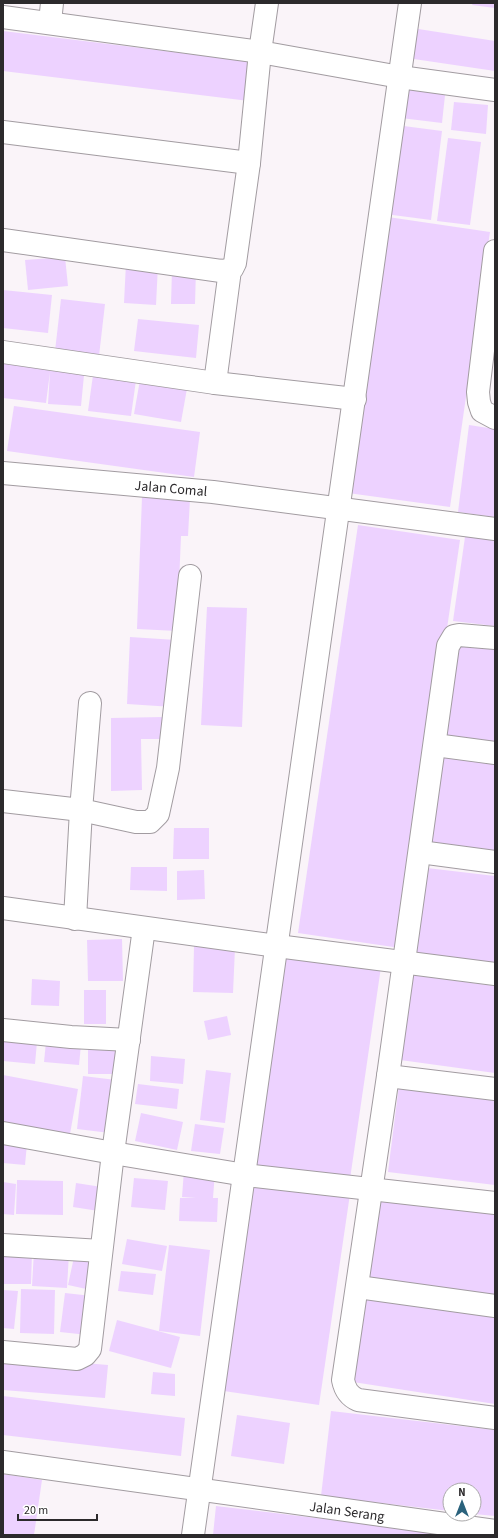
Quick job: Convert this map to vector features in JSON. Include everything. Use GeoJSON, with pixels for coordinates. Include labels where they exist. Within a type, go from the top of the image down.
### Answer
{"type":"FeatureCollection","features":[{"type":"Feature","properties":{"kind":"street"},"geometry":{"type":"LineString","coordinates":[[215,382],[230,270],[234,264],[249,163],[260,52],[267,3]]}},
{"type":"Feature","properties":{"kind":"street"},"geometry":{"type":"LineString","coordinates":[[193,1535],[410,3]]}},
{"type":"Feature","properties":{"kind":"street"},"geometry":{"type":"LineString","coordinates":[[3,16],[51,13],[400,77],[495,90]]}},
{"type":"Feature","properties":{"kind":"street"},"geometry":{"type":"LineString","coordinates":[[3,132],[249,163]]}},
{"type":"Feature","properties":{"kind":"street"},"geometry":{"type":"LineString","coordinates":[[3,240],[222,271],[230,270]]}},
{"type":"Feature","properties":{"kind":"street"},"geometry":{"type":"LineString","coordinates":[[495,251],[491,307],[478,392],[482,411],[495,418]]}},
{"type":"Feature","properties":{"kind":"street"},"geometry":{"type":"LineString","coordinates":[[3,352],[215,382],[354,399]]}},
{"type":"Feature","properties":{"kind":"street","name":"Jalan Comal"},"geometry":{"type":"LineString","coordinates":[[3,473],[213,492],[495,529]]}},
{"type":"Feature","properties":{"kind":"street"},"geometry":{"type":"LineString","coordinates":[[3,801],[82,810],[144,822],[150,822],[158,814],[168,768],[190,576]]}},
{"type":"Feature","properties":{"kind":"street"},"geometry":{"type":"LineString","coordinates":[[495,638],[465,634],[454,636],[450,641],[358,1287],[343,1380],[346,1390],[351,1396],[358,1400],[495,1418]]}},
{"type":"Feature","properties":{"kind":"street"},"geometry":{"type":"LineString","coordinates":[[75,919],[90,703]]}},
{"type":"Feature","properties":{"kind":"street"},"geometry":{"type":"LineString","coordinates":[[434,745],[495,753]]}},
{"type":"Feature","properties":{"kind":"street"},"geometry":{"type":"LineString","coordinates":[[420,852],[495,862]]}},
{"type":"Feature","properties":{"kind":"street"},"geometry":{"type":"LineString","coordinates":[[3,908],[75,919],[495,974]]}},
{"type":"Feature","properties":{"kind":"street"},"geometry":{"type":"LineString","coordinates":[[3,1352],[70,1359],[80,1358],[90,1349],[113,1153],[144,928]]}},
{"type":"Feature","properties":{"kind":"street"},"geometry":{"type":"LineString","coordinates":[[3,1030],[71,1037],[129,1040]]}},
{"type":"Feature","properties":{"kind":"street"},"geometry":{"type":"LineString","coordinates":[[388,1076],[495,1089]]}},
{"type":"Feature","properties":{"kind":"street"},"geometry":{"type":"LineString","coordinates":[[3,1133],[244,1175],[495,1203]]}},
{"type":"Feature","properties":{"kind":"street"},"geometry":{"type":"LineString","coordinates":[[3,1245],[102,1251]]}},
{"type":"Feature","properties":{"kind":"street"},"geometry":{"type":"LineString","coordinates":[[358,1287],[495,1306]]}},
{"type":"Feature","properties":{"kind":"street","name":"Jalan Serang"},"geometry":{"type":"LineString","coordinates":[[3,1462],[495,1532]]}},
{"type":"Feature","properties":{"kind":"building"},"geometry":{"type":"Polygon","coordinates":[[[473,3],[495,3],[495,8],[472,5],[473,3]]]}},
{"type":"Feature","properties":{"kind":"building"},"geometry":{"type":"Polygon","coordinates":[[[412,28],[495,41],[495,71],[407,58],[412,28]]]}},
{"type":"Feature","properties":{"kind":"building"},"geometry":{"type":"Polygon","coordinates":[[[3,31],[254,62],[249,101],[3,71],[3,31]]]}},
{"type":"Feature","properties":{"kind":"building"},"geometry":{"type":"Polygon","coordinates":[[[405,81],[446,86],[442,123],[401,118],[405,81]]]}},
{"type":"Feature","properties":{"kind":"building"},"geometry":{"type":"Polygon","coordinates":[[[454,102],[488,105],[486,134],[451,130],[454,102]]]}},
{"type":"Feature","properties":{"kind":"building"},"geometry":{"type":"Polygon","coordinates":[[[396,125],[442,131],[431,220],[385,214],[396,125]]]}},
{"type":"Feature","properties":{"kind":"building"},"geometry":{"type":"Polygon","coordinates":[[[448,138],[481,142],[470,225],[437,221],[448,138]]]}},
{"type":"Feature","properties":{"kind":"building"},"geometry":{"type":"Polygon","coordinates":[[[388,217],[490,232],[450,507],[348,493],[388,217]]]}},
{"type":"Feature","properties":{"kind":"building"},"geometry":{"type":"Polygon","coordinates":[[[65,257],[68,286],[28,290],[25,260],[65,257]]]}},
{"type":"Feature","properties":{"kind":"building"},"geometry":{"type":"Polygon","coordinates":[[[126,263],[158,265],[156,305],[124,303],[126,263]]]}},
{"type":"Feature","properties":{"kind":"building"},"geometry":{"type":"Polygon","coordinates":[[[172,270],[196,270],[195,304],[171,304],[172,270]]]}},
{"type":"Feature","properties":{"kind":"building"},"geometry":{"type":"Polygon","coordinates":[[[3,290],[52,295],[48,333],[3,328],[3,290]]]}},
{"type":"Feature","properties":{"kind":"building"},"geometry":{"type":"Polygon","coordinates":[[[61,299],[105,304],[99,356],[55,351],[61,299]]]}},
{"type":"Feature","properties":{"kind":"building"},"geometry":{"type":"Polygon","coordinates":[[[138,319],[199,325],[196,358],[134,351],[138,319]]]}},
{"type":"Feature","properties":{"kind":"building"},"geometry":{"type":"Polygon","coordinates":[[[3,356],[85,365],[81,406],[48,404],[50,372],[46,403],[3,398],[3,356]]]}},
{"type":"Feature","properties":{"kind":"building"},"geometry":{"type":"Polygon","coordinates":[[[94,368],[137,373],[131,416],[88,411],[94,368]]]}},
{"type":"Feature","properties":{"kind":"building"},"geometry":{"type":"Polygon","coordinates":[[[141,374],[188,383],[181,422],[134,414],[141,374]]]}},
{"type":"Feature","properties":{"kind":"building"},"geometry":{"type":"Polygon","coordinates":[[[14,406],[200,432],[194,477],[7,451],[14,406]]]}},
{"type":"Feature","properties":{"kind":"building"},"geometry":{"type":"Polygon","coordinates":[[[469,425],[495,429],[495,517],[458,512],[469,425]]]}},
{"type":"Feature","properties":{"kind":"building"},"geometry":{"type":"Polygon","coordinates":[[[142,497],[190,499],[188,536],[181,536],[177,631],[137,629],[142,497]]]}},
{"type":"Feature","properties":{"kind":"building"},"geometry":{"type":"Polygon","coordinates":[[[358,525],[460,540],[400,948],[298,933],[358,525]]]}},
{"type":"Feature","properties":{"kind":"building"},"geometry":{"type":"Polygon","coordinates":[[[466,530],[495,534],[495,626],[453,621],[466,530]]]}},
{"type":"Feature","properties":{"kind":"building"},"geometry":{"type":"Polygon","coordinates":[[[207,607],[247,608],[242,727],[201,725],[207,607]]]}},
{"type":"Feature","properties":{"kind":"building"},"geometry":{"type":"Polygon","coordinates":[[[130,637],[176,640],[173,707],[127,704],[130,637]]]}},
{"type":"Feature","properties":{"kind":"building"},"geometry":{"type":"Polygon","coordinates":[[[458,642],[495,647],[495,743],[445,736],[458,642]]]}},
{"type":"Feature","properties":{"kind":"building"},"geometry":{"type":"Polygon","coordinates":[[[163,717],[164,739],[141,739],[142,790],[111,791],[111,718],[163,717]]]}},
{"type":"Feature","properties":{"kind":"building"},"geometry":{"type":"Polygon","coordinates":[[[442,755],[495,763],[495,852],[429,843],[442,755]]]}},
{"type":"Feature","properties":{"kind":"building"},"geometry":{"type":"Polygon","coordinates":[[[174,828],[209,828],[209,859],[173,859],[174,828]]]}},
{"type":"Feature","properties":{"kind":"building"},"geometry":{"type":"Polygon","coordinates":[[[131,867],[167,867],[167,891],[130,890],[131,867]]]}},
{"type":"Feature","properties":{"kind":"building"},"geometry":{"type":"Polygon","coordinates":[[[427,868],[495,876],[495,965],[416,955],[427,868]]]}},
{"type":"Feature","properties":{"kind":"building"},"geometry":{"type":"Polygon","coordinates":[[[204,870],[205,899],[177,900],[177,871],[204,870]]]}},
{"type":"Feature","properties":{"kind":"building"},"geometry":{"type":"Polygon","coordinates":[[[122,939],[123,981],[88,981],[87,940],[122,939]]]}},
{"type":"Feature","properties":{"kind":"building"},"geometry":{"type":"Polygon","coordinates":[[[194,946],[235,948],[233,993],[193,992],[194,946]]]}},
{"type":"Feature","properties":{"kind":"building"},"geometry":{"type":"Polygon","coordinates":[[[279,953],[381,967],[350,1179],[248,1164],[279,953]]]}},
{"type":"Feature","properties":{"kind":"building"},"geometry":{"type":"Polygon","coordinates":[[[404,974],[495,986],[495,1073],[393,1059],[404,974]]]}},
{"type":"Feature","properties":{"kind":"building"},"geometry":{"type":"Polygon","coordinates":[[[32,979],[60,981],[59,1006],[31,1005],[32,979]]]}},
{"type":"Feature","properties":{"kind":"building"},"geometry":{"type":"Polygon","coordinates":[[[84,990],[106,990],[106,1024],[84,1024],[84,990]]]}},
{"type":"Feature","properties":{"kind":"building"},"geometry":{"type":"Polygon","coordinates":[[[227,1016],[231,1035],[208,1040],[204,1021],[227,1016]]]}},
{"type":"Feature","properties":{"kind":"building"},"geometry":{"type":"Polygon","coordinates":[[[3,1039],[37,1042],[35,1064],[3,1061],[3,1039]]]}},
{"type":"Feature","properties":{"kind":"building"},"geometry":{"type":"Polygon","coordinates":[[[46,1042],[81,1045],[79,1065],[44,1062],[46,1042]]]}},
{"type":"Feature","properties":{"kind":"building"},"geometry":{"type":"Polygon","coordinates":[[[88,1047],[116,1047],[116,1074],[88,1074],[88,1047]]]}},
{"type":"Feature","properties":{"kind":"building"},"geometry":{"type":"Polygon","coordinates":[[[151,1056],[185,1059],[183,1084],[150,1081],[151,1056]]]}},
{"type":"Feature","properties":{"kind":"building"},"geometry":{"type":"Polygon","coordinates":[[[206,1070],[231,1073],[225,1123],[200,1120],[206,1070]]]}},
{"type":"Feature","properties":{"kind":"building"},"geometry":{"type":"Polygon","coordinates":[[[3,1075],[78,1089],[70,1134],[3,1122],[3,1075]]]}},
{"type":"Feature","properties":{"kind":"building"},"geometry":{"type":"Polygon","coordinates":[[[83,1076],[116,1080],[110,1133],[77,1129],[83,1076]]]}},
{"type":"Feature","properties":{"kind":"building"},"geometry":{"type":"Polygon","coordinates":[[[138,1084],[179,1089],[177,1109],[135,1104],[138,1084]]]}},
{"type":"Feature","properties":{"kind":"building"},"geometry":{"type":"Polygon","coordinates":[[[399,1085],[495,1097],[495,1185],[388,1172],[399,1085]]]}},
{"type":"Feature","properties":{"kind":"building"},"geometry":{"type":"Polygon","coordinates":[[[141,1113],[183,1122],[177,1150],[135,1141],[141,1113]]]}},
{"type":"Feature","properties":{"kind":"building"},"geometry":{"type":"Polygon","coordinates":[[[195,1124],[224,1128],[220,1154],[191,1151],[195,1124]]]}},
{"type":"Feature","properties":{"kind":"building"},"geometry":{"type":"Polygon","coordinates":[[[3,1141],[27,1144],[25,1165],[3,1163],[3,1141]]]}},
{"type":"Feature","properties":{"kind":"building"},"geometry":{"type":"Polygon","coordinates":[[[184,1170],[215,1172],[213,1198],[218,1198],[217,1222],[179,1221],[180,1198],[196,1198],[182,1197],[184,1170]]]}},
{"type":"Feature","properties":{"kind":"building"},"geometry":{"type":"Polygon","coordinates":[[[134,1178],[168,1181],[165,1210],[131,1207],[134,1178]]]}},
{"type":"Feature","properties":{"kind":"building"},"geometry":{"type":"Polygon","coordinates":[[[248,1179],[350,1194],[319,1405],[217,1390],[248,1179]]]}},
{"type":"Feature","properties":{"kind":"building"},"geometry":{"type":"Polygon","coordinates":[[[17,1180],[63,1181],[63,1215],[16,1214],[17,1180]]]}},
{"type":"Feature","properties":{"kind":"building"},"geometry":{"type":"Polygon","coordinates":[[[3,1182],[16,1184],[14,1215],[3,1214],[3,1182]]]}},
{"type":"Feature","properties":{"kind":"building"},"geometry":{"type":"Polygon","coordinates":[[[76,1183],[108,1188],[105,1212],[73,1207],[76,1183]]]}},
{"type":"Feature","properties":{"kind":"building"},"geometry":{"type":"Polygon","coordinates":[[[379,1194],[495,1210],[495,1299],[367,1281],[379,1194]]]}},
{"type":"Feature","properties":{"kind":"building"},"geometry":{"type":"Polygon","coordinates":[[[127,1239],[167,1246],[162,1271],[122,1264],[127,1239]]]}},
{"type":"Feature","properties":{"kind":"building"},"geometry":{"type":"Polygon","coordinates":[[[169,1245],[210,1250],[200,1336],[159,1331],[169,1245]]]}},
{"type":"Feature","properties":{"kind":"building"},"geometry":{"type":"Polygon","coordinates":[[[34,1251],[69,1253],[67,1288],[32,1286],[34,1251]]]}},
{"type":"Feature","properties":{"kind":"building"},"geometry":{"type":"Polygon","coordinates":[[[3,1252],[32,1253],[31,1284],[3,1284],[3,1252]]]}},
{"type":"Feature","properties":{"kind":"building"},"geometry":{"type":"Polygon","coordinates":[[[74,1257],[97,1261],[91,1290],[68,1285],[74,1257]]]}},
{"type":"Feature","properties":{"kind":"building"},"geometry":{"type":"Polygon","coordinates":[[[121,1271],[156,1274],[153,1295],[118,1291],[121,1271]]]}},
{"type":"Feature","properties":{"kind":"building"},"geometry":{"type":"Polygon","coordinates":[[[21,1289],[55,1290],[54,1334],[20,1333],[21,1289]]]}},
{"type":"Feature","properties":{"kind":"building"},"geometry":{"type":"Polygon","coordinates":[[[3,1290],[18,1291],[14,1329],[3,1328],[3,1290]]]}},
{"type":"Feature","properties":{"kind":"building"},"geometry":{"type":"Polygon","coordinates":[[[65,1293],[92,1296],[88,1335],[60,1332],[65,1293]]]}},
{"type":"Feature","properties":{"kind":"building"},"geometry":{"type":"Polygon","coordinates":[[[367,1293],[495,1313],[495,1404],[353,1382],[367,1293]]]}},
{"type":"Feature","properties":{"kind":"building"},"geometry":{"type":"Polygon","coordinates":[[[117,1320],[180,1337],[171,1368],[109,1351],[117,1320]]]}},
{"type":"Feature","properties":{"kind":"building"},"geometry":{"type":"Polygon","coordinates":[[[3,1356],[108,1365],[105,1398],[3,1390],[3,1356]]]}},
{"type":"Feature","properties":{"kind":"building"},"geometry":{"type":"Polygon","coordinates":[[[153,1372],[175,1374],[175,1396],[151,1394],[153,1372]]]}},
{"type":"Feature","properties":{"kind":"building"},"geometry":{"type":"Polygon","coordinates":[[[3,1396],[185,1418],[181,1456],[3,1435],[3,1396]]]}},
{"type":"Feature","properties":{"kind":"building"},"geometry":{"type":"Polygon","coordinates":[[[331,1411],[495,1430],[495,1516],[482,1515],[482,1482],[442,1482],[442,1510],[321,1496],[331,1411]]]}},
{"type":"Feature","properties":{"kind":"building"},"geometry":{"type":"Polygon","coordinates":[[[237,1415],[290,1423],[284,1464],[231,1456],[237,1415]]]}},
{"type":"Feature","properties":{"kind":"building"},"geometry":{"type":"Polygon","coordinates":[[[3,1474],[42,1480],[34,1535],[3,1535],[3,1474]]]}},
{"type":"Feature","properties":{"kind":"building"},"geometry":{"type":"Polygon","coordinates":[[[216,1506],[448,1534],[448,1535],[213,1535],[216,1506]]]}}]}
